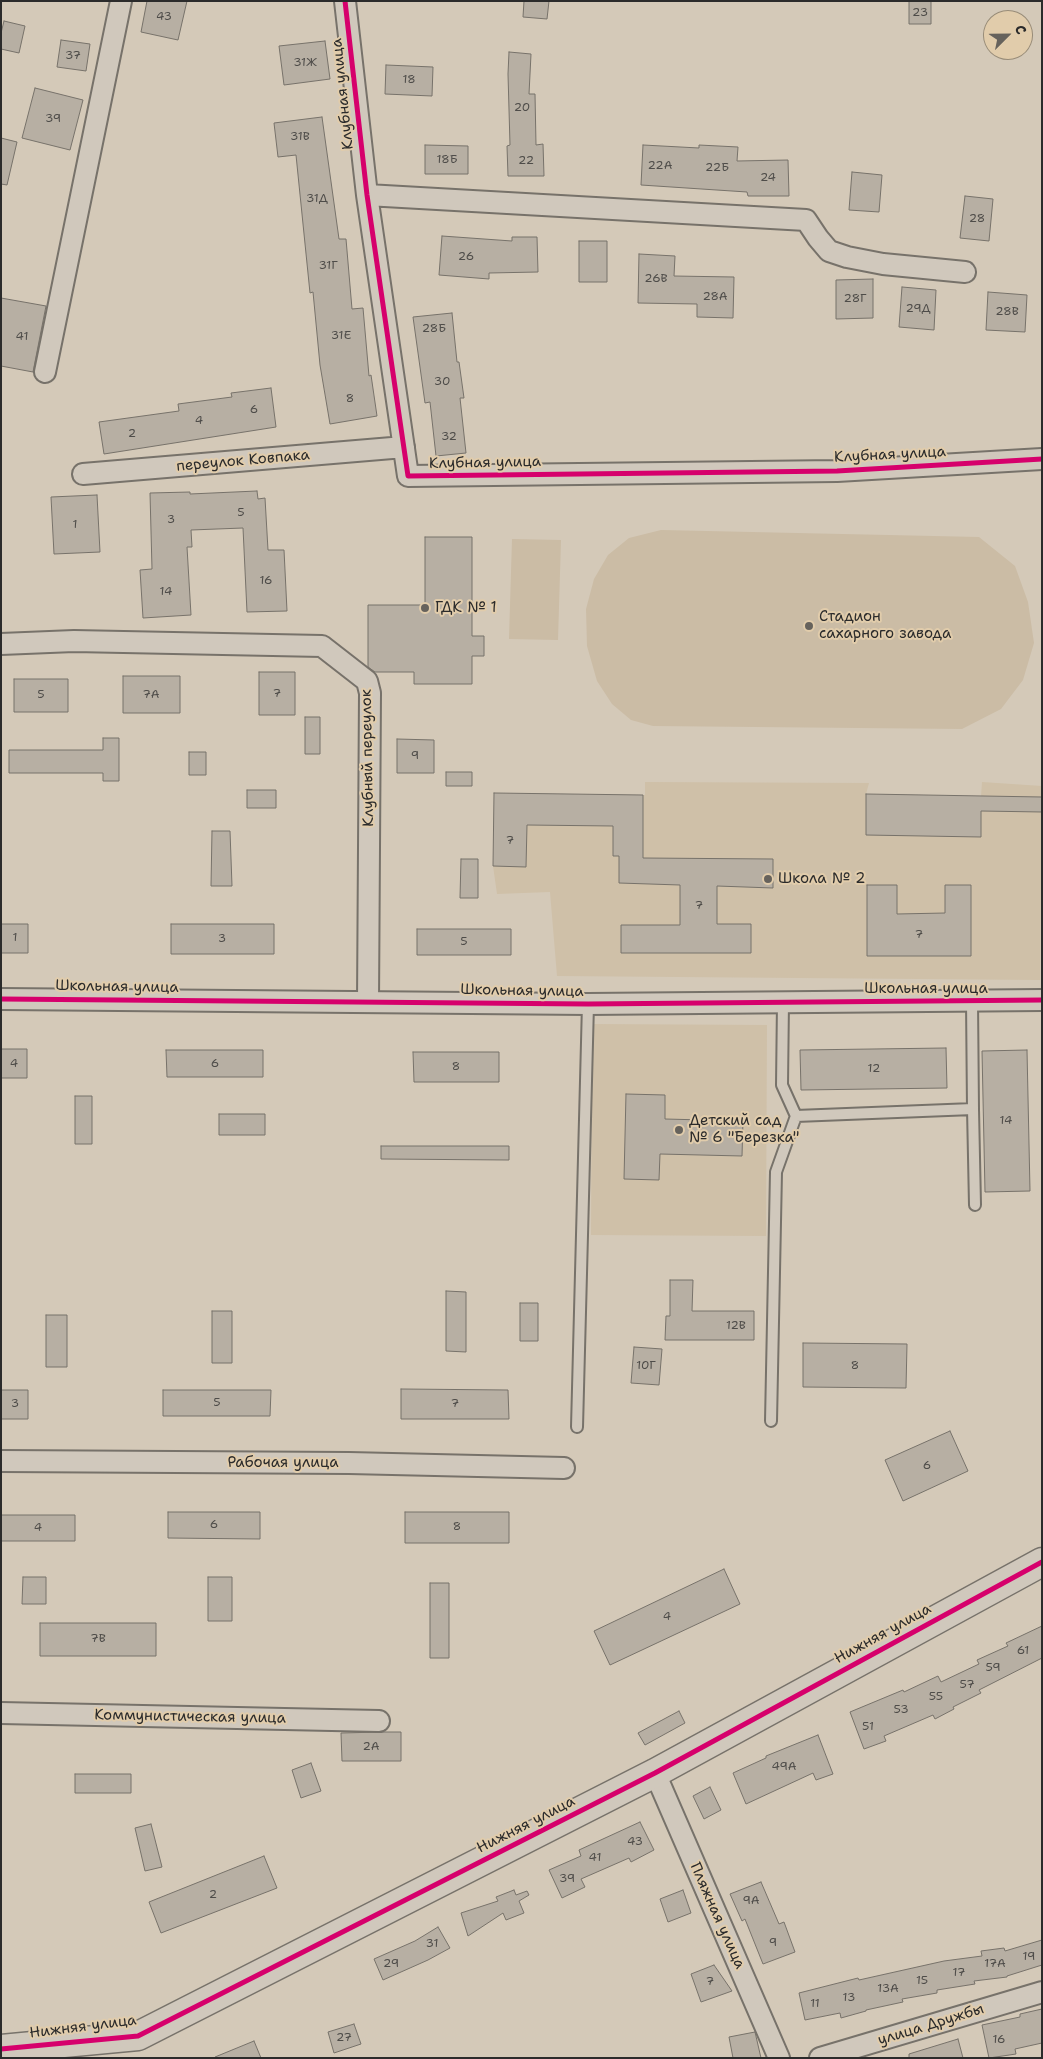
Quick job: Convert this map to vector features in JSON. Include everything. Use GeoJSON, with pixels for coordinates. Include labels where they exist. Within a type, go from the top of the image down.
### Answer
{"type":"FeatureCollection","features":[{"type":"Feature","properties":{"kind":"street"},"geometry":{"type":"LineString","coordinates":[[45,372],[121,1]]}},
{"type":"Feature","properties":{"kind":"street","name":"Клубная улица"},"geometry":{"type":"LineString","coordinates":[[345,1],[367,195],[408,476],[837,471],[1042,459]]}},
{"type":"Feature","properties":{"kind":"street"},"geometry":{"type":"LineString","coordinates":[[367,195],[806,220],[818,238],[830,251],[847,257],[883,264],[965,272]]}},
{"type":"Feature","properties":{"kind":"street","name":"переулок Ковпака"},"geometry":{"type":"LineString","coordinates":[[83,474],[404,447]]}},
{"type":"Feature","properties":{"kind":"street","name":"Клубный переулок"},"geometry":{"type":"LineString","coordinates":[[1,644],[74,641],[322,646],[367,681],[370,694],[368,1002]]}},
{"type":"Feature","properties":{"kind":"street","name":"Школьная улица"},"geometry":{"type":"LineString","coordinates":[[1,999],[588,1004],[1042,1000]]}},
{"type":"Feature","properties":{"kind":"street","name":"Рабочая улица"},"geometry":{"type":"LineString","coordinates":[[1,1462],[349,1463],[564,1468]]}},
{"type":"Feature","properties":{"kind":"street","name":"Нижняя улица"},"geometry":{"type":"LineString","coordinates":[[1,2049],[138,2036],[655,1773],[1042,1562]]}},
{"type":"Feature","properties":{"kind":"street","name":"Коммунистическая улица"},"geometry":{"type":"LineString","coordinates":[[1,1713],[379,1721]]}},
{"type":"Feature","properties":{"kind":"street","name":"Пляжная улица"},"geometry":{"type":"LineString","coordinates":[[655,1773],[779,2058]]}},
{"type":"Feature","properties":{"kind":"street","name":"улица Дружбы"},"geometry":{"type":"LineString","coordinates":[[820,2058],[1042,1992]]}},
{"type":"Feature","properties":{"kind":"lane"},"geometry":{"type":"LineString","coordinates":[[972,1001],[976,1205]]}},
{"type":"Feature","properties":{"kind":"lane"},"geometry":{"type":"LineString","coordinates":[[771,1421],[776,1172],[796,1116],[782,1085],[782,1002]]}},
{"type":"Feature","properties":{"kind":"lane"},"geometry":{"type":"LineString","coordinates":[[576,1427],[588,1004]]}},
{"type":"Feature","properties":{"kind":"lane"},"geometry":{"type":"LineString","coordinates":[[796,1116],[974,1109]]}},
{"type":"Feature","properties":{"kind":"shaded area","name":"Стадион сахарного завода"},"geometry":{"type":"Polygon","coordinates":[[[661,530],[979,537],[1015,566],[1028,602],[1034,643],[1023,680],[1001,709],[962,729],[653,726],[631,720],[612,704],[597,681],[587,646],[586,609],[594,579],[608,555],[629,538],[661,530]]]}},
{"type":"Feature","properties":{"kind":"shaded area"},"geometry":{"type":"Polygon","coordinates":[[[512,539],[561,540],[558,640],[509,639],[512,539]]]}},
{"type":"Feature","properties":{"kind":"shaded area","name":"Школа № 2"},"geometry":{"type":"Polygon","coordinates":[[[645,782],[869,783],[866,794],[981,796],[982,782],[1042,786],[1040,980],[557,976],[550,892],[497,894],[493,866],[495,864],[494,793],[645,795],[645,782]]]}},
{"type":"Feature","properties":{"kind":"shaded area","name":"Детский сад № 6 \"Березка\""},"geometry":{"type":"Polygon","coordinates":[[[592,1024],[767,1025],[766,1236],[591,1235],[592,1024]]]}},
{"type":"Feature","properties":{"kind":"building"},"geometry":{"type":"Polygon","coordinates":[[[147,1],[187,1],[178,40],[141,32],[147,1]]]}},
{"type":"Feature","properties":{"kind":"building"},"geometry":{"type":"Polygon","coordinates":[[[524,1],[549,1],[547,19],[523,17],[524,1]]]}},
{"type":"Feature","properties":{"kind":"building"},"geometry":{"type":"Polygon","coordinates":[[[909,1],[931,1],[931,24],[909,24],[909,1]]]}},
{"type":"Feature","properties":{"kind":"building"},"geometry":{"type":"Polygon","coordinates":[[[4,21],[25,26],[19,53],[1,49],[1,33],[4,21]]]}},
{"type":"Feature","properties":{"kind":"building"},"geometry":{"type":"Polygon","coordinates":[[[61,40],[90,44],[86,71],[57,67],[61,40]]]}},
{"type":"Feature","properties":{"kind":"building"},"geometry":{"type":"Polygon","coordinates":[[[325,41],[330,79],[284,85],[279,46],[325,41]]]}},
{"type":"Feature","properties":{"kind":"building"},"geometry":{"type":"Polygon","coordinates":[[[509,52],[531,54],[529,94],[535,94],[536,145],[543,144],[544,176],[508,176],[507,146],[510,145],[509,52]]]}},
{"type":"Feature","properties":{"kind":"building"},"geometry":{"type":"Polygon","coordinates":[[[386,65],[433,67],[432,96],[385,94],[386,65]]]}},
{"type":"Feature","properties":{"kind":"building"},"geometry":{"type":"Polygon","coordinates":[[[35,88],[83,100],[70,150],[22,138],[35,88]]]}},
{"type":"Feature","properties":{"kind":"building"},"geometry":{"type":"Polygon","coordinates":[[[322,117],[339,239],[346,239],[352,309],[363,308],[369,376],[371,375],[377,416],[330,424],[320,365],[313,292],[310,293],[296,155],[278,157],[274,123],[322,117]]]}},
{"type":"Feature","properties":{"kind":"building"},"geometry":{"type":"Polygon","coordinates":[[[1,138],[17,142],[7,185],[1,184],[1,138]]]}},
{"type":"Feature","properties":{"kind":"building"},"geometry":{"type":"Polygon","coordinates":[[[425,145],[468,146],[468,174],[425,174],[425,145]]]}},
{"type":"Feature","properties":{"kind":"building"},"geometry":{"type":"Polygon","coordinates":[[[643,145],[699,148],[699,145],[738,147],[737,161],[788,160],[789,196],[748,196],[747,192],[641,185],[643,145]]]}},
{"type":"Feature","properties":{"kind":"building"},"geometry":{"type":"Polygon","coordinates":[[[852,172],[882,175],[879,212],[849,210],[852,172]]]}},
{"type":"Feature","properties":{"kind":"building"},"geometry":{"type":"Polygon","coordinates":[[[965,196],[993,199],[989,241],[960,238],[965,196]]]}},
{"type":"Feature","properties":{"kind":"building"},"geometry":{"type":"Polygon","coordinates":[[[442,236],[512,241],[512,237],[537,237],[538,272],[489,273],[489,279],[439,275],[442,236]]]}},
{"type":"Feature","properties":{"kind":"building"},"geometry":{"type":"Polygon","coordinates":[[[579,241],[607,241],[607,282],[579,282],[579,241]]]}},
{"type":"Feature","properties":{"kind":"building"},"geometry":{"type":"Polygon","coordinates":[[[639,254],[675,256],[674,276],[734,277],[733,318],[697,317],[697,304],[638,303],[639,254]]]}},
{"type":"Feature","properties":{"kind":"building"},"geometry":{"type":"Polygon","coordinates":[[[873,279],[873,318],[836,319],[836,280],[873,279]]]}},
{"type":"Feature","properties":{"kind":"building"},"geometry":{"type":"Polygon","coordinates":[[[902,287],[936,290],[934,330],[899,327],[902,287]]]}},
{"type":"Feature","properties":{"kind":"building"},"geometry":{"type":"Polygon","coordinates":[[[988,292],[1027,295],[1025,332],[986,330],[988,292]]]}},
{"type":"Feature","properties":{"kind":"building"},"geometry":{"type":"Polygon","coordinates":[[[1,298],[46,306],[33,372],[1,366],[1,298]]]}},
{"type":"Feature","properties":{"kind":"building"},"geometry":{"type":"Polygon","coordinates":[[[452,313],[457,362],[459,362],[464,398],[460,398],[466,453],[436,456],[430,402],[425,403],[413,317],[452,313]]]}},
{"type":"Feature","properties":{"kind":"building"},"geometry":{"type":"Polygon","coordinates":[[[271,388],[276,427],[104,454],[99,422],[179,411],[178,404],[232,397],[231,393],[271,388]]]}},
{"type":"Feature","properties":{"kind":"building"},"geometry":{"type":"Polygon","coordinates":[[[257,491],[258,499],[265,498],[268,550],[284,550],[287,611],[247,612],[243,528],[191,530],[192,547],[187,547],[191,615],[143,618],[140,570],[152,569],[150,493],[190,492],[190,494],[257,491]]]}},
{"type":"Feature","properties":{"kind":"building"},"geometry":{"type":"Polygon","coordinates":[[[97,495],[100,552],[54,554],[51,497],[97,495]]]}},
{"type":"Feature","properties":{"kind":"building"},"geometry":{"type":"Polygon","coordinates":[[[425,537],[472,537],[472,636],[484,636],[484,656],[472,656],[472,684],[414,684],[414,672],[375,672],[368,667],[368,605],[425,605],[425,537]]]}},
{"type":"Feature","properties":{"kind":"building"},"geometry":{"type":"Polygon","coordinates":[[[259,672],[295,672],[295,715],[259,715],[259,672]]]}},
{"type":"Feature","properties":{"kind":"building"},"geometry":{"type":"Polygon","coordinates":[[[123,676],[180,676],[180,713],[123,713],[123,676]]]}},
{"type":"Feature","properties":{"kind":"building"},"geometry":{"type":"Polygon","coordinates":[[[14,679],[68,679],[68,712],[14,712],[14,679]]]}},
{"type":"Feature","properties":{"kind":"building"},"geometry":{"type":"Polygon","coordinates":[[[305,717],[320,717],[320,754],[305,754],[305,717]]]}},
{"type":"Feature","properties":{"kind":"building"},"geometry":{"type":"Polygon","coordinates":[[[103,738],[119,738],[119,781],[103,781],[103,773],[9,773],[9,750],[103,750],[103,738]]]}},
{"type":"Feature","properties":{"kind":"building"},"geometry":{"type":"Polygon","coordinates":[[[397,739],[434,740],[434,773],[397,773],[397,739]]]}},
{"type":"Feature","properties":{"kind":"building"},"geometry":{"type":"Polygon","coordinates":[[[189,752],[206,752],[206,775],[189,775],[189,752]]]}},
{"type":"Feature","properties":{"kind":"building"},"geometry":{"type":"Polygon","coordinates":[[[446,772],[472,772],[472,786],[446,786],[446,772]]]}},
{"type":"Feature","properties":{"kind":"building"},"geometry":{"type":"Polygon","coordinates":[[[247,790],[276,790],[276,808],[247,808],[247,790]]]}},
{"type":"Feature","properties":{"kind":"building"},"geometry":{"type":"Polygon","coordinates":[[[494,793],[643,795],[643,858],[773,859],[773,888],[717,886],[717,924],[751,924],[751,953],[621,953],[621,925],[680,925],[680,885],[619,883],[619,856],[613,856],[613,826],[527,825],[526,867],[493,866],[494,793]]]}},
{"type":"Feature","properties":{"kind":"building"},"geometry":{"type":"Polygon","coordinates":[[[866,794],[1042,797],[1042,812],[981,811],[981,837],[866,835],[866,794]]]}},
{"type":"Feature","properties":{"kind":"building"},"geometry":{"type":"Polygon","coordinates":[[[212,831],[230,831],[232,886],[211,886],[212,831]]]}},
{"type":"Feature","properties":{"kind":"building"},"geometry":{"type":"Polygon","coordinates":[[[461,859],[478,859],[478,898],[460,898],[461,859]]]}},
{"type":"Feature","properties":{"kind":"building"},"geometry":{"type":"Polygon","coordinates":[[[867,885],[897,885],[897,914],[945,913],[945,885],[971,885],[971,956],[867,956],[867,885]]]}},
{"type":"Feature","properties":{"kind":"building"},"geometry":{"type":"Polygon","coordinates":[[[1,924],[28,924],[28,953],[1,953],[1,924]]]}},
{"type":"Feature","properties":{"kind":"building"},"geometry":{"type":"Polygon","coordinates":[[[171,924],[274,924],[274,954],[171,954],[171,924]]]}},
{"type":"Feature","properties":{"kind":"building"},"geometry":{"type":"Polygon","coordinates":[[[417,929],[511,929],[511,955],[417,955],[417,929]]]}},
{"type":"Feature","properties":{"kind":"building"},"geometry":{"type":"Polygon","coordinates":[[[946,1048],[947,1088],[801,1090],[800,1050],[946,1048]]]}},
{"type":"Feature","properties":{"kind":"building"},"geometry":{"type":"Polygon","coordinates":[[[1,1049],[27,1049],[27,1078],[1,1078],[1,1049]]]}},
{"type":"Feature","properties":{"kind":"building"},"geometry":{"type":"Polygon","coordinates":[[[166,1050],[263,1050],[263,1077],[167,1077],[166,1050]]]}},
{"type":"Feature","properties":{"kind":"building"},"geometry":{"type":"Polygon","coordinates":[[[1027,1050],[1030,1191],[985,1192],[982,1051],[1027,1050]]]}},
{"type":"Feature","properties":{"kind":"building"},"geometry":{"type":"Polygon","coordinates":[[[413,1052],[499,1052],[499,1082],[414,1082],[413,1052]]]}},
{"type":"Feature","properties":{"kind":"building"},"geometry":{"type":"Polygon","coordinates":[[[626,1094],[665,1095],[665,1119],[743,1121],[742,1156],[660,1154],[659,1180],[624,1179],[626,1094]]]}},
{"type":"Feature","properties":{"kind":"building"},"geometry":{"type":"Polygon","coordinates":[[[75,1096],[92,1096],[92,1144],[75,1144],[75,1096]]]}},
{"type":"Feature","properties":{"kind":"building"},"geometry":{"type":"Polygon","coordinates":[[[219,1114],[265,1114],[265,1135],[219,1135],[219,1114]]]}},
{"type":"Feature","properties":{"kind":"building"},"geometry":{"type":"Polygon","coordinates":[[[381,1146],[509,1146],[509,1160],[381,1159],[381,1146]]]}},
{"type":"Feature","properties":{"kind":"building"},"geometry":{"type":"Polygon","coordinates":[[[670,1280],[693,1280],[692,1311],[754,1311],[754,1340],[665,1340],[666,1316],[670,1316],[670,1280]]]}},
{"type":"Feature","properties":{"kind":"building"},"geometry":{"type":"Polygon","coordinates":[[[446,1291],[466,1292],[466,1352],[446,1351],[446,1291]]]}},
{"type":"Feature","properties":{"kind":"building"},"geometry":{"type":"Polygon","coordinates":[[[520,1303],[538,1303],[538,1341],[520,1341],[520,1303]]]}},
{"type":"Feature","properties":{"kind":"building"},"geometry":{"type":"Polygon","coordinates":[[[212,1311],[232,1311],[232,1363],[212,1363],[212,1311]]]}},
{"type":"Feature","properties":{"kind":"building"},"geometry":{"type":"Polygon","coordinates":[[[46,1315],[67,1315],[67,1367],[46,1367],[46,1315]]]}},
{"type":"Feature","properties":{"kind":"building"},"geometry":{"type":"Polygon","coordinates":[[[803,1343],[907,1344],[906,1388],[803,1387],[803,1343]]]}},
{"type":"Feature","properties":{"kind":"building"},"geometry":{"type":"Polygon","coordinates":[[[634,1347],[662,1349],[659,1385],[631,1383],[634,1347]]]}},
{"type":"Feature","properties":{"kind":"building"},"geometry":{"type":"Polygon","coordinates":[[[401,1389],[508,1390],[509,1419],[401,1419],[401,1389]]]}},
{"type":"Feature","properties":{"kind":"building"},"geometry":{"type":"Polygon","coordinates":[[[1,1390],[28,1390],[28,1419],[1,1419],[1,1390]]]}},
{"type":"Feature","properties":{"kind":"building"},"geometry":{"type":"Polygon","coordinates":[[[163,1390],[271,1390],[270,1416],[163,1416],[163,1390]]]}},
{"type":"Feature","properties":{"kind":"building"},"geometry":{"type":"Polygon","coordinates":[[[950,1431],[968,1471],[903,1501],[885,1460],[950,1431]]]}},
{"type":"Feature","properties":{"kind":"building"},"geometry":{"type":"Polygon","coordinates":[[[168,1512],[260,1512],[260,1539],[168,1538],[168,1512]]]}},
{"type":"Feature","properties":{"kind":"building"},"geometry":{"type":"Polygon","coordinates":[[[405,1512],[509,1512],[509,1543],[405,1543],[405,1512]]]}},
{"type":"Feature","properties":{"kind":"building"},"geometry":{"type":"Polygon","coordinates":[[[1,1515],[75,1515],[75,1541],[1,1541],[1,1515]]]}},
{"type":"Feature","properties":{"kind":"building"},"geometry":{"type":"Polygon","coordinates":[[[724,1569],[740,1604],[610,1665],[594,1631],[724,1569]]]}},
{"type":"Feature","properties":{"kind":"building"},"geometry":{"type":"Polygon","coordinates":[[[23,1577],[46,1577],[46,1604],[22,1604],[23,1577]]]}},
{"type":"Feature","properties":{"kind":"building"},"geometry":{"type":"Polygon","coordinates":[[[208,1577],[232,1577],[232,1621],[208,1621],[208,1577]]]}},
{"type":"Feature","properties":{"kind":"building"},"geometry":{"type":"Polygon","coordinates":[[[430,1583],[449,1583],[449,1658],[430,1658],[430,1583]]]}},
{"type":"Feature","properties":{"kind":"building"},"geometry":{"type":"Polygon","coordinates":[[[40,1623],[156,1623],[156,1656],[40,1656],[40,1623]]]}},
{"type":"Feature","properties":{"kind":"building"},"geometry":{"type":"Polygon","coordinates":[[[1042,1626],[1042,1658],[979,1690],[981,1693],[953,1707],[954,1709],[935,1719],[933,1715],[884,1736],[886,1741],[864,1749],[850,1712],[903,1690],[904,1692],[938,1676],[941,1682],[979,1664],[977,1660],[1008,1646],[1006,1643],[1042,1626]]]}},
{"type":"Feature","properties":{"kind":"building"},"geometry":{"type":"Polygon","coordinates":[[[679,1711],[685,1723],[645,1745],[638,1733],[679,1711]]]}},
{"type":"Feature","properties":{"kind":"building"},"geometry":{"type":"Polygon","coordinates":[[[401,1732],[401,1761],[342,1761],[341,1733],[401,1732]]]}},
{"type":"Feature","properties":{"kind":"building"},"geometry":{"type":"Polygon","coordinates":[[[818,1735],[833,1774],[816,1780],[813,1773],[746,1804],[733,1773],[766,1758],[766,1756],[818,1735]]]}},
{"type":"Feature","properties":{"kind":"building"},"geometry":{"type":"Polygon","coordinates":[[[311,1763],[321,1791],[301,1798],[292,1770],[311,1763]]]}},
{"type":"Feature","properties":{"kind":"building"},"geometry":{"type":"Polygon","coordinates":[[[75,1774],[131,1774],[131,1793],[75,1793],[75,1774]]]}},
{"type":"Feature","properties":{"kind":"building"},"geometry":{"type":"Polygon","coordinates":[[[710,1787],[721,1810],[704,1819],[693,1796],[710,1787]]]}},
{"type":"Feature","properties":{"kind":"building"},"geometry":{"type":"Polygon","coordinates":[[[640,1822],[654,1850],[631,1862],[629,1858],[581,1879],[585,1887],[562,1898],[549,1870],[581,1856],[579,1850],[640,1822]]]}},
{"type":"Feature","properties":{"kind":"building"},"geometry":{"type":"Polygon","coordinates":[[[151,1824],[162,1867],[145,1871],[135,1828],[151,1824]]]}},
{"type":"Feature","properties":{"kind":"building"},"geometry":{"type":"Polygon","coordinates":[[[264,1856],[277,1888],[161,1933],[149,1902],[264,1856]]]}},
{"type":"Feature","properties":{"kind":"building"},"geometry":{"type":"Polygon","coordinates":[[[761,1882],[779,1924],[784,1922],[795,1952],[763,1964],[745,1919],[742,1921],[730,1894],[761,1882]]]}},
{"type":"Feature","properties":{"kind":"building"},"geometry":{"type":"Polygon","coordinates":[[[514,1890],[516,1895],[527,1891],[529,1895],[519,1901],[524,1913],[506,1920],[503,1913],[468,1936],[461,1913],[498,1901],[496,1897],[514,1890]]]}},
{"type":"Feature","properties":{"kind":"building"},"geometry":{"type":"Polygon","coordinates":[[[683,1890],[691,1913],[668,1922],[660,1899],[683,1890]]]}},
{"type":"Feature","properties":{"kind":"building"},"geometry":{"type":"Polygon","coordinates":[[[438,1927],[450,1948],[383,1980],[374,1959],[415,1941],[438,1927]]]}},
{"type":"Feature","properties":{"kind":"building"},"geometry":{"type":"Polygon","coordinates":[[[1042,1940],[1042,1965],[1007,1977],[974,1981],[975,1984],[937,1990],[937,1993],[902,1999],[903,2002],[841,2018],[840,2013],[805,2020],[799,1993],[858,1978],[859,1980],[944,1961],[982,1956],[981,1951],[1004,1948],[1005,1951],[1042,1940]]]}},
{"type":"Feature","properties":{"kind":"building"},"geometry":{"type":"Polygon","coordinates":[[[714,1965],[732,1991],[701,2002],[691,1974],[714,1965]]]}},
{"type":"Feature","properties":{"kind":"building"},"geometry":{"type":"Polygon","coordinates":[[[1042,2009],[1042,2043],[1015,2049],[1016,2054],[989,2058],[982,2025],[1020,2017],[1020,2014],[1042,2009]]]}},
{"type":"Feature","properties":{"kind":"building"},"geometry":{"type":"Polygon","coordinates":[[[354,2024],[361,2044],[334,2053],[328,2032],[354,2024]]]}},
{"type":"Feature","properties":{"kind":"building"},"geometry":{"type":"Polygon","coordinates":[[[755,2032],[761,2058],[733,2058],[729,2037],[755,2032]]]}},
{"type":"Feature","properties":{"kind":"building"},"geometry":{"type":"Polygon","coordinates":[[[958,2039],[963,2058],[909,2058],[909,2054],[958,2039]]]}},
{"type":"Feature","properties":{"kind":"building"},"geometry":{"type":"Polygon","coordinates":[[[254,2041],[261,2058],[215,2058],[215,2057],[254,2041]]]}},
{"type":"Feature","properties":{"kind":"cycle path"},"geometry":{"type":"LineString","coordinates":[[345,1],[367,195],[408,476],[837,471],[1042,459]]}},
{"type":"Feature","properties":{"kind":"cycle path"},"geometry":{"type":"LineString","coordinates":[[1,999],[588,1004],[1042,1000]]}},
{"type":"Feature","properties":{"kind":"cycle path"},"geometry":{"type":"LineString","coordinates":[[1,2049],[138,2036],[655,1773],[1042,1562]]}},
{"type":"Feature","properties":{"kind":"place","name":"ГДК № 1"},"geometry":{"type":"Point","coordinates":[425,608]}},
{"type":"Feature","properties":{"kind":"place","name":"Стадион сахарного завода"},"geometry":{"type":"Point","coordinates":[809,626]}},
{"type":"Feature","properties":{"kind":"place","name":"Школа № 2"},"geometry":{"type":"Point","coordinates":[768,879]}},
{"type":"Feature","properties":{"kind":"place","name":"Детский сад № 6 \"Березка\""},"geometry":{"type":"Point","coordinates":[679,1130]}}]}
